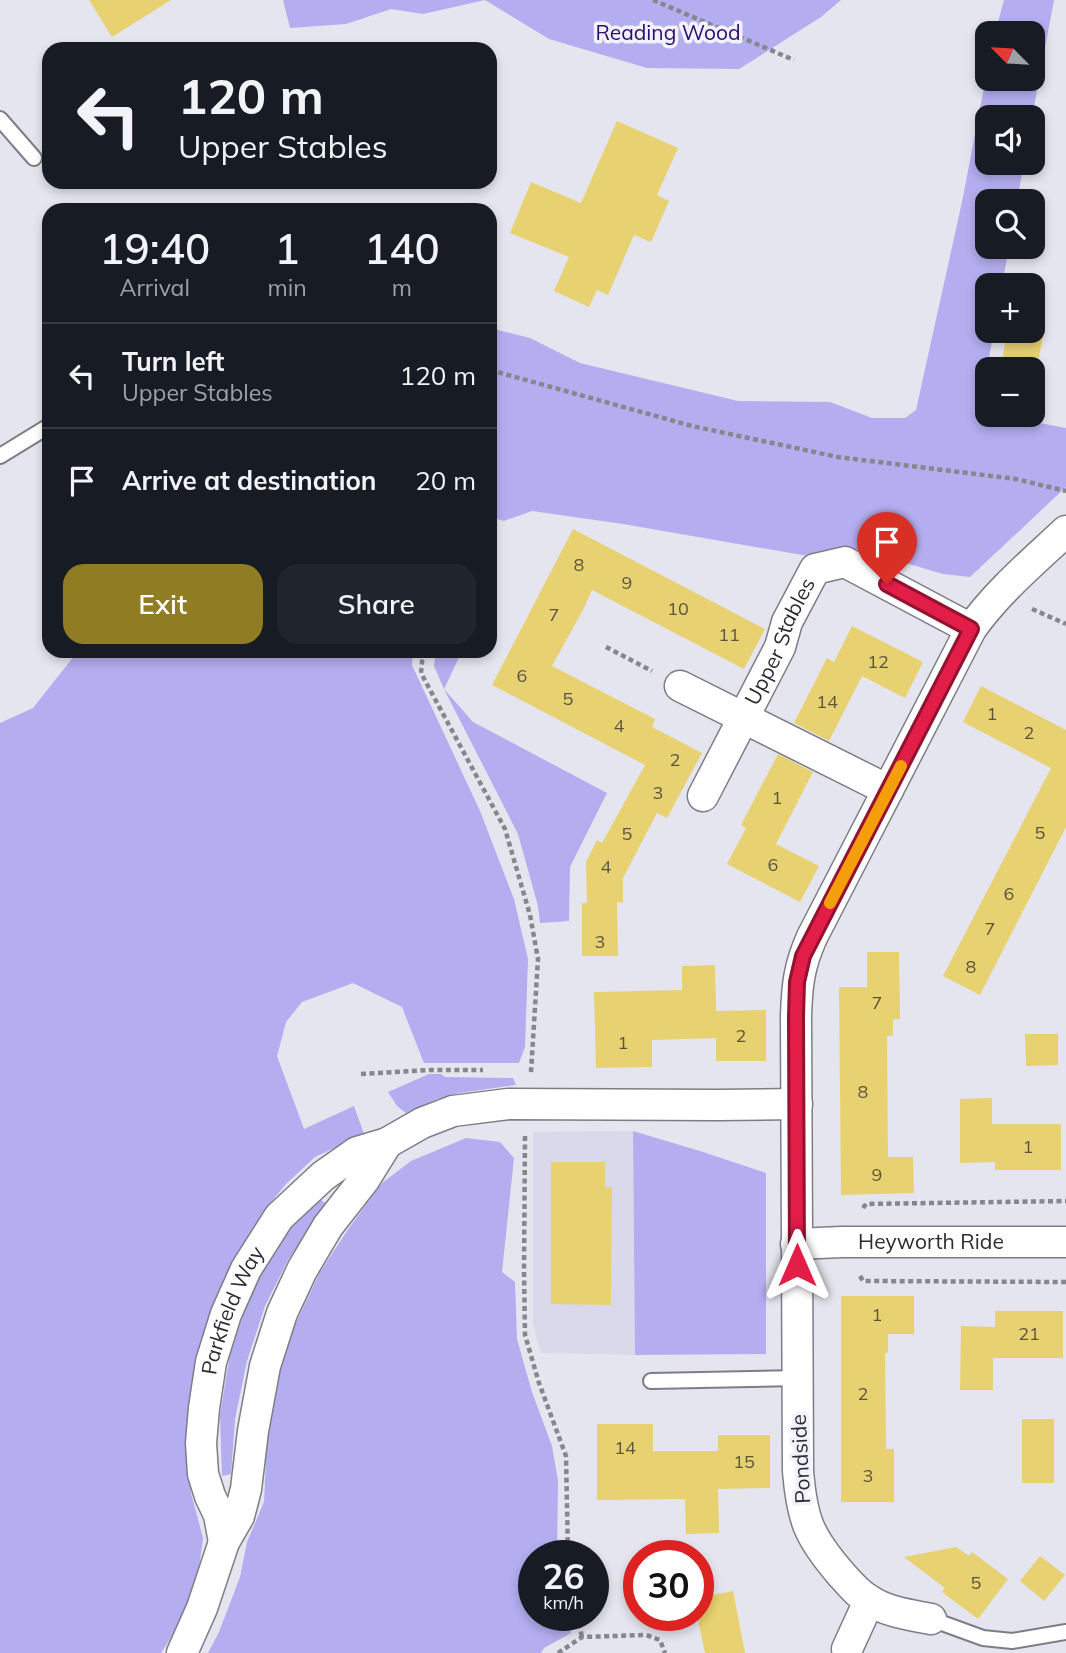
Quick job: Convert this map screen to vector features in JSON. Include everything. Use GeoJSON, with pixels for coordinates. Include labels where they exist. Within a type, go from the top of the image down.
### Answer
{"type":"FeatureCollection","features":[{"type":"Feature","properties":{"kind":"street"},"geometry":{"type":"LineString","coordinates":[[796,1244],[797,982],[803,956],[971,629],[993,600],[1066,531]]}},
{"type":"Feature","properties":{"kind":"street","name":"Upper Stables"},"geometry":{"type":"LineString","coordinates":[[703,796],[780,647],[787,622],[815,569],[845,562],[971,629]]}},
{"type":"Feature","properties":{"kind":"street","name":"Upper Stables"},"geometry":{"type":"LineString","coordinates":[[680,686],[888,790]]}},
{"type":"Feature","properties":{"kind":"street","name":"Parkfield Way"},"geometry":{"type":"LineString","coordinates":[[224,1542],[219,1515],[209,1496],[203,1474],[201,1443],[211,1362],[226,1314],[246,1269],[279,1217],[323,1175],[357,1152],[387,1143],[422,1123],[453,1111],[508,1104],[797,1104]]}},
{"type":"Feature","properties":{"kind":"street","name":"Parkfield Way"},"geometry":{"type":"LineString","coordinates":[[182,1653],[202,1608],[224,1542],[239,1516],[247,1489],[253,1432],[265,1366],[282,1313],[302,1270],[328,1226],[364,1180],[387,1143]]}},
{"type":"Feature","properties":{"kind":"street","name":"Heyworth Ride"},"geometry":{"type":"LineString","coordinates":[[796,1244],[1066,1241]]}},
{"type":"Feature","properties":{"kind":"street","name":"Pondside"},"geometry":{"type":"LineString","coordinates":[[796,1244],[797,1471],[806,1523],[822,1552],[869,1601],[895,1611],[931,1619]]}},
{"type":"Feature","properties":{"kind":"street"},"geometry":{"type":"LineString","coordinates":[[846,1649],[869,1601]]}},
{"type":"Feature","properties":{"kind":"lane"},"geometry":{"type":"LineString","coordinates":[[0,119],[34,158]]}},
{"type":"Feature","properties":{"kind":"lane"},"geometry":{"type":"LineString","coordinates":[[0,456],[42,430]]}},
{"type":"Feature","properties":{"kind":"lane"},"geometry":{"type":"LineString","coordinates":[[650,1381],[798,1378]]}},
{"type":"Feature","properties":{"kind":"lane","name":"Pondside"},"geometry":{"type":"LineString","coordinates":[[931,1619],[984,1638],[1002,1640],[1023,1640],[1066,1632]]}},
{"type":"Feature","properties":{"kind":"path"},"geometry":{"type":"LineString","coordinates":[[653,0],[794,60]]}},
{"type":"Feature","properties":{"kind":"path"},"geometry":{"type":"LineString","coordinates":[[497,372],[692,426],[838,457],[1016,479],[1066,491]]}},
{"type":"Feature","properties":{"kind":"path"},"geometry":{"type":"LineString","coordinates":[[606,647],[680,686]]}},
{"type":"Feature","properties":{"kind":"path"},"geometry":{"type":"LineString","coordinates":[[422,658],[421,673],[505,829],[530,915],[538,959],[530,1073],[519,1070]]}},
{"type":"Feature","properties":{"kind":"path"},"geometry":{"type":"LineString","coordinates":[[362,1074],[495,1070]]}},
{"type":"Feature","properties":{"kind":"path"},"geometry":{"type":"LineString","coordinates":[[526,1129],[525,1335],[566,1456],[568,1540]]}},
{"type":"Feature","properties":{"kind":"path"},"geometry":{"type":"LineString","coordinates":[[581,1631],[582,1637]]}},
{"type":"Feature","properties":{"kind":"path"},"geometry":{"type":"LineString","coordinates":[[558,1653],[582,1637],[646,1635],[660,1640],[665,1653]]}},
{"type":"Feature","properties":{"kind":"shaded area"},"geometry":{"type":"Polygon","coordinates":[[[633,1131],[635,1355],[541,1353],[533,1324],[533,1132],[633,1131]]]}},
{"type":"Feature","properties":{"kind":"green space"},"geometry":{"type":"Polygon","coordinates":[[[283,0],[485,0],[423,14],[391,9],[346,24],[290,28],[283,0]]]}},
{"type":"Feature","properties":{"kind":"green space","name":"Reading Wood"},"geometry":{"type":"Polygon","coordinates":[[[485,0],[841,0],[821,17],[739,69],[647,68],[549,39],[485,0]]]}},
{"type":"Feature","properties":{"kind":"green space"},"geometry":{"type":"Polygon","coordinates":[[[1004,0],[1054,0],[1045,48],[1045,21],[998,21],[1004,0]]]}},
{"type":"Feature","properties":{"kind":"green space"},"geometry":{"type":"Polygon","coordinates":[[[983,91],[1037,91],[1034,105],[981,105],[983,91]]]}},
{"type":"Feature","properties":{"kind":"green space"},"geometry":{"type":"Polygon","coordinates":[[[975,134],[975,175],[1022,175],[1019,189],[975,189],[975,259],[1007,259],[1004,273],[975,273],[975,343],[992,343],[989,357],[975,357],[975,427],[1045,427],[1045,424],[1066,428],[1066,487],[970,577],[943,574],[858,549],[837,561],[532,511],[504,521],[497,519],[497,330],[530,338],[580,363],[738,401],[830,402],[872,418],[905,418],[916,410],[975,134]]]}},
{"type":"Feature","properties":{"kind":"green space"},"geometry":{"type":"Polygon","coordinates":[[[72,658],[412,658],[412,665],[480,811],[514,899],[528,959],[525,1047],[519,1063],[424,1063],[402,1007],[353,983],[302,1002],[286,1022],[277,1056],[304,1129],[354,1106],[364,1134],[315,1157],[286,1184],[262,1213],[241,1248],[214,1307],[198,1352],[190,1406],[187,1455],[191,1493],[203,1538],[199,1568],[187,1603],[161,1653],[0,1653],[0,723],[33,708],[72,658]]]}},
{"type":"Feature","properties":{"kind":"green space"},"geometry":{"type":"Polygon","coordinates":[[[435,658],[459,658],[444,689],[434,666],[435,658]]]}},
{"type":"Feature","properties":{"kind":"green space"},"geometry":{"type":"Polygon","coordinates":[[[444,689],[473,722],[607,793],[570,867],[569,921],[540,923],[538,906],[518,834],[444,689]]]}},
{"type":"Feature","properties":{"kind":"green space"},"geometry":{"type":"Polygon","coordinates":[[[429,1074],[441,1074],[445,1077],[513,1078],[516,1085],[459,1093],[437,1099],[406,1113],[397,1106],[388,1092],[429,1074]]]}},
{"type":"Feature","properties":{"kind":"green space"},"geometry":{"type":"Polygon","coordinates":[[[633,1131],[766,1173],[766,1354],[635,1355],[633,1131]]]}},
{"type":"Feature","properties":{"kind":"green space"},"geometry":{"type":"Polygon","coordinates":[[[466,1138],[500,1142],[514,1158],[502,1272],[515,1282],[517,1339],[532,1392],[552,1446],[558,1481],[557,1540],[518,1540],[518,1631],[571,1633],[544,1648],[541,1653],[208,1653],[240,1577],[247,1542],[264,1502],[267,1438],[276,1385],[294,1327],[320,1272],[349,1228],[382,1183],[411,1161],[466,1138]]]}},
{"type":"Feature","properties":{"kind":"green space"},"geometry":{"type":"Polygon","coordinates":[[[315,1196],[328,1205],[288,1260],[265,1306],[247,1361],[235,1419],[231,1474],[222,1476],[220,1415],[230,1354],[249,1298],[274,1248],[315,1196]]]}},
{"type":"Feature","properties":{"kind":"building"},"geometry":{"type":"Polygon","coordinates":[[[89,0],[171,0],[112,37],[89,0]]]}},
{"type":"Feature","properties":{"kind":"building"},"geometry":{"type":"Polygon","coordinates":[[[617,121],[678,148],[657,195],[669,201],[651,242],[634,235],[608,295],[597,290],[589,307],[554,291],[569,257],[510,233],[531,182],[581,203],[617,121]]]}},
{"type":"Feature","properties":{"kind":"building"},"geometry":{"type":"Polygon","coordinates":[[[1005,343],[1042,343],[1039,357],[1003,357],[1005,343]]]}},
{"type":"Feature","properties":{"kind":"building"},"geometry":{"type":"Polygon","coordinates":[[[573,529],[765,629],[744,669],[592,590],[552,666],[655,719],[652,727],[702,753],[667,818],[657,813],[623,878],[623,903],[617,902],[618,956],[582,956],[582,903],[587,903],[586,862],[597,840],[602,843],[645,765],[492,685],[573,529]]]}},
{"type":"Feature","properties":{"kind":"building"},"geometry":{"type":"Polygon","coordinates":[[[852,626],[923,662],[905,698],[862,676],[829,741],[794,723],[827,658],[834,662],[852,626]]]}},
{"type":"Feature","properties":{"kind":"building"},"geometry":{"type":"Polygon","coordinates":[[[981,686],[1066,730],[1066,827],[980,995],[943,976],[1051,768],[963,722],[981,686]]]}},
{"type":"Feature","properties":{"kind":"building"},"geometry":{"type":"Polygon","coordinates":[[[778,754],[813,772],[776,844],[819,866],[800,902],[727,864],[746,828],[741,825],[778,754]]]}},
{"type":"Feature","properties":{"kind":"building"},"geometry":{"type":"Polygon","coordinates":[[[867,952],[899,952],[900,1019],[893,1019],[893,1036],[887,1036],[888,1157],[913,1157],[914,1193],[841,1195],[839,987],[867,987],[867,952]]]}},
{"type":"Feature","properties":{"kind":"building"},"geometry":{"type":"Polygon","coordinates":[[[715,965],[716,1011],[766,1010],[766,1061],[716,1061],[716,1038],[652,1040],[652,1067],[596,1068],[594,992],[682,990],[682,966],[715,965]]]}},
{"type":"Feature","properties":{"kind":"building"},"geometry":{"type":"Polygon","coordinates":[[[1025,1034],[1058,1034],[1058,1065],[1026,1066],[1025,1034]]]}},
{"type":"Feature","properties":{"kind":"building"},"geometry":{"type":"Polygon","coordinates":[[[992,1098],[992,1124],[1061,1124],[1061,1170],[995,1170],[995,1162],[960,1163],[960,1099],[992,1098]]]}},
{"type":"Feature","properties":{"kind":"building"},"geometry":{"type":"Polygon","coordinates":[[[551,1162],[605,1162],[605,1187],[612,1187],[611,1305],[551,1304],[551,1162]]]}},
{"type":"Feature","properties":{"kind":"building"},"geometry":{"type":"Polygon","coordinates":[[[841,1296],[914,1296],[914,1334],[888,1334],[888,1353],[885,1353],[886,1449],[894,1449],[894,1502],[841,1502],[841,1296]]]}},
{"type":"Feature","properties":{"kind":"building"},"geometry":{"type":"Polygon","coordinates":[[[995,1311],[1063,1311],[1063,1358],[993,1358],[993,1390],[960,1390],[961,1326],[995,1327],[995,1311]]]}},
{"type":"Feature","properties":{"kind":"building"},"geometry":{"type":"Polygon","coordinates":[[[1022,1419],[1054,1419],[1054,1483],[1022,1483],[1022,1419]]]}},
{"type":"Feature","properties":{"kind":"building"},"geometry":{"type":"Polygon","coordinates":[[[597,1424],[653,1424],[653,1451],[718,1451],[718,1435],[770,1435],[770,1488],[718,1489],[719,1533],[686,1534],[685,1499],[597,1500],[597,1424]]]}},
{"type":"Feature","properties":{"kind":"building"},"geometry":{"type":"Polygon","coordinates":[[[956,1547],[969,1556],[972,1552],[1008,1579],[978,1619],[942,1592],[945,1588],[904,1557],[956,1547]]]}},
{"type":"Feature","properties":{"kind":"building"},"geometry":{"type":"Polygon","coordinates":[[[1040,1556],[1065,1575],[1044,1601],[1020,1581],[1040,1556]]]}},
{"type":"Feature","properties":{"kind":"building"},"geometry":{"type":"Polygon","coordinates":[[[733,1591],[745,1653],[705,1653],[700,1631],[714,1631],[714,1595],[733,1591]]]}},
{"type":"Feature","properties":{"kind":"slow traffic"},"geometry":{"type":"LineString","coordinates":[[830,903],[901,766]]}},
{"type":"Feature","properties":{"kind":"route"},"geometry":{"type":"LineString","coordinates":[[797,1265],[796,1016],[797,982],[803,956],[971,629],[887,584]]}}]}
